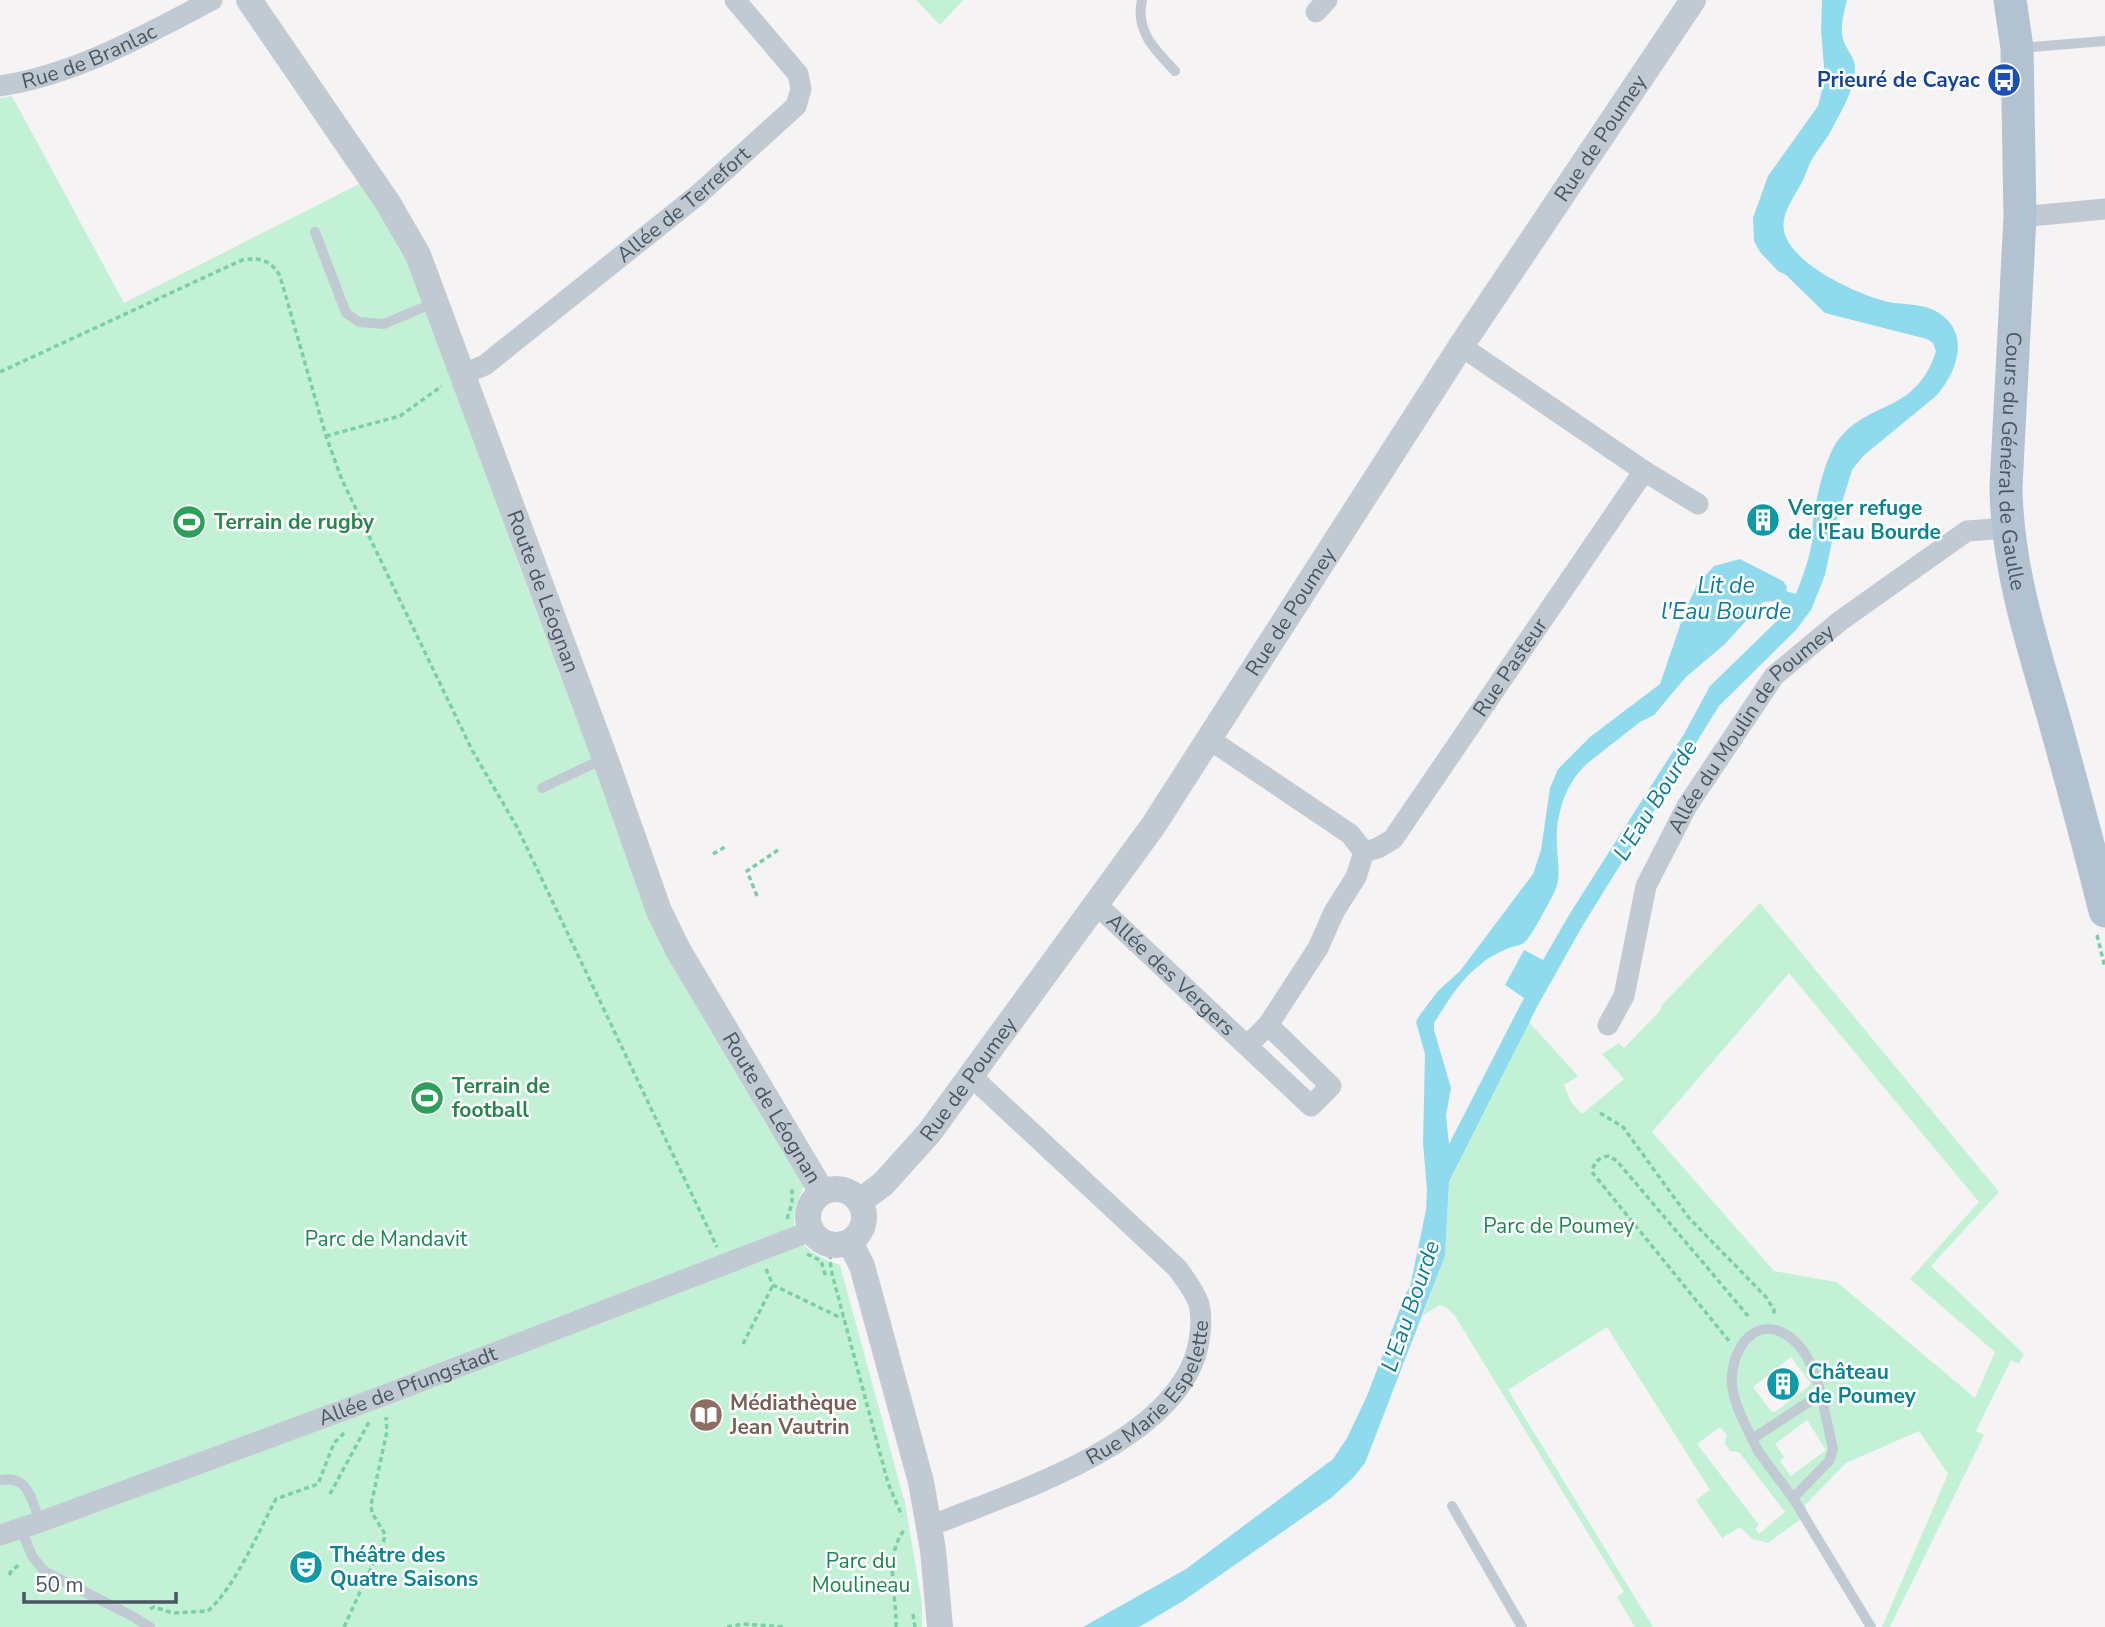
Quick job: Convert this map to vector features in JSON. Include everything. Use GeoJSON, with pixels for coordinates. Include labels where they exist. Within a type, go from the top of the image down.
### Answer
{"type":"FeatureCollection","features":[{"type":"Feature","properties":{"kind":"main road","name":"Cours du Général de Gaulle"},"geometry":{"type":"LineString","coordinates":[[2010,0],[2017,48],[2020,217],[2006,487],[2007,528],[2021,607],[2080,812],[2105,911]]}},
{"type":"Feature","properties":{"kind":"street","name":"Rue de Branlac"},"geometry":{"type":"LineString","coordinates":[[0,86],[50,76],[82,64],[212,0]]}},
{"type":"Feature","properties":{"kind":"street","name":"Route de Léognan"},"geometry":{"type":"LineString","coordinates":[[249,0],[400,223],[418,255],[464,374],[659,911],[692,974],[822,1192]]}},
{"type":"Feature","properties":{"kind":"street","name":"Allée de Terrefort"},"geometry":{"type":"LineString","coordinates":[[464,374],[485,365],[699,194],[796,106],[801,89],[798,74],[736,0]]}},
{"type":"Feature","properties":{"kind":"street","name":"Rue de Poumey"},"geometry":{"type":"LineString","coordinates":[[860,1201],[873,1194],[929,1133],[1153,826],[1461,346],[1693,0]]}},
{"type":"Feature","properties":{"kind":"street"},"geometry":{"type":"LineString","coordinates":[[2020,217],[2105,209]]}},
{"type":"Feature","properties":{"kind":"street"},"geometry":{"type":"LineString","coordinates":[[1461,346],[1644,471],[1698,504]]}},
{"type":"Feature","properties":{"kind":"street","name":"Rue Pasteur"},"geometry":{"type":"LineString","coordinates":[[1364,852],[1393,839],[1644,471]]}},
{"type":"Feature","properties":{"kind":"street","name":"Allée du Moulin de Poumey"},"geometry":{"type":"LineString","coordinates":[[1608,1025],[1624,996],[1646,886],[1687,806],[1774,676],[1840,621],[1967,531],[2007,528]]}},
{"type":"Feature","properties":{"kind":"street"},"geometry":{"type":"LineString","coordinates":[[1209,739],[1350,834],[1364,852],[1356,877],[1334,912],[1318,948],[1268,1025]]}},
{"type":"Feature","properties":{"kind":"street","name":"Allée des Vergers"},"geometry":{"type":"LineString","coordinates":[[1096,904],[1247,1046],[1311,1106],[1331,1086],[1268,1025],[1247,1046]]}},
{"type":"Feature","properties":{"kind":"street","name":"Rue Marie Espelette"},"geometry":{"type":"LineString","coordinates":[[917,1526],[943,1521],[1067,1471],[1131,1434],[1168,1399],[1188,1374],[1196,1357],[1202,1322],[1199,1305],[1177,1268],[971,1076]]}},
{"type":"Feature","properties":{"kind":"street"},"geometry":{"type":"LineString","coordinates":[[831,1239],[862,1228],[865,1219],[860,1201],[847,1191],[831,1189],[822,1192],[810,1205],[808,1214],[831,1239],[862,1266],[921,1482],[917,1526],[940,1627]]}},
{"type":"Feature","properties":{"kind":"street","name":"Allée de Pfungstadt"},"geometry":{"type":"LineString","coordinates":[[0,1535],[383,1395],[760,1252],[831,1239]]}},
{"type":"Feature","properties":{"kind":"lane"},"geometry":{"type":"LineString","coordinates":[[1142,0],[1141,24],[1146,37],[1175,71]]}},
{"type":"Feature","properties":{"kind":"lane"},"geometry":{"type":"LineString","coordinates":[[2017,48],[2105,41]]}},
{"type":"Feature","properties":{"kind":"lane"},"geometry":{"type":"LineString","coordinates":[[315,232],[346,313],[359,322],[384,324],[436,302]]}},
{"type":"Feature","properties":{"kind":"lane"},"geometry":{"type":"LineString","coordinates":[[542,788],[605,758]]}},
{"type":"Feature","properties":{"kind":"lane"},"geometry":{"type":"LineString","coordinates":[[1793,1499],[1829,1461],[1833,1449],[1811,1363],[1790,1338],[1775,1329],[1760,1330],[1746,1339],[1737,1350],[1732,1369],[1732,1386],[1741,1415],[1752,1439],[1793,1499],[1871,1627]]}},
{"type":"Feature","properties":{"kind":"lane"},"geometry":{"type":"LineString","coordinates":[[1752,1439],[1821,1394]]}},
{"type":"Feature","properties":{"kind":"lane"},"geometry":{"type":"LineString","coordinates":[[0,1480],[15,1479],[27,1488],[32,1556],[44,1571],[132,1615],[150,1627]]}},
{"type":"Feature","properties":{"kind":"lane"},"geometry":{"type":"LineString","coordinates":[[1452,1506],[1522,1627]]}},
{"type":"Feature","properties":{"kind":"path"},"geometry":{"type":"LineString","coordinates":[[0,372],[242,260],[262,259],[275,267],[342,480],[472,750],[517,827],[726,1265]]}},
{"type":"Feature","properties":{"kind":"path"},"geometry":{"type":"LineString","coordinates":[[327,436],[400,416],[451,380],[464,374]]}},
{"type":"Feature","properties":{"kind":"path"},"geometry":{"type":"LineString","coordinates":[[713,855],[725,847]]}},
{"type":"Feature","properties":{"kind":"path"},"geometry":{"type":"LineString","coordinates":[[757,896],[747,871],[778,850]]}},
{"type":"Feature","properties":{"kind":"path"},"geometry":{"type":"LineString","coordinates":[[1600,1113],[1623,1127],[1689,1218],[1766,1297],[1774,1310],[1775,1329]]}},
{"type":"Feature","properties":{"kind":"path"},"geometry":{"type":"LineString","coordinates":[[1737,1350],[1592,1172],[1593,1165],[1601,1157],[1609,1156],[1617,1161],[1760,1330]]}},
{"type":"Feature","properties":{"kind":"path"},"geometry":{"type":"LineString","coordinates":[[831,1239],[831,1270],[885,1471],[917,1526]]}},
{"type":"Feature","properties":{"kind":"path"},"geometry":{"type":"LineString","coordinates":[[760,1252],[773,1285],[839,1317],[844,1316]]}},
{"type":"Feature","properties":{"kind":"path"},"geometry":{"type":"LineString","coordinates":[[743,1345],[773,1285]]}},
{"type":"Feature","properties":{"kind":"path"},"geometry":{"type":"LineString","coordinates":[[330,1494],[383,1395]]}},
{"type":"Feature","properties":{"kind":"path"},"geometry":{"type":"LineString","coordinates":[[344,1627],[386,1534],[372,1513],[371,1505],[387,1431],[383,1395]]}},
{"type":"Feature","properties":{"kind":"path"},"geometry":{"type":"LineString","coordinates":[[132,1615],[154,1607],[173,1613],[208,1611],[225,1591],[275,1499],[318,1484],[334,1443],[349,1427]]}},
{"type":"Feature","properties":{"kind":"path"},"geometry":{"type":"LineString","coordinates":[[906,1541],[917,1526]]}},
{"type":"Feature","properties":{"kind":"path"},"geometry":{"type":"LineString","coordinates":[[896,1627],[892,1572],[897,1538],[917,1526]]}},
{"type":"Feature","properties":{"kind":"path"},"geometry":{"type":"LineString","coordinates":[[727,1627],[743,1624],[785,1627]]}},
{"type":"Feature","properties":{"kind":"green space"},"geometry":{"type":"Polygon","coordinates":[[[916,0],[963,0],[940,25],[916,0]]]}},
{"type":"Feature","properties":{"kind":"green space","name":"Parc de Mandavit"},"geometry":{"type":"Polygon","coordinates":[[[12,96],[124,303],[363,182],[400,241],[456,384],[520,568],[663,948],[804,1186],[794,1215],[794,1227],[798,1237],[813,1253],[840,1265],[905,1503],[922,1603],[922,1627],[0,1627],[0,98],[12,96]]]}},
{"type":"Feature","properties":{"kind":"green space","name":"Parc de Poumey"},"geometry":{"type":"Polygon","coordinates":[[[1760,903],[1999,1192],[1931,1266],[2024,1354],[2019,1364],[2011,1360],[1976,1431],[1984,1435],[1890,1627],[1882,1627],[1948,1474],[1919,1431],[1846,1463],[1805,1505],[1808,1514],[1768,1543],[1753,1539],[1740,1527],[1722,1538],[1696,1500],[1710,1490],[1607,1327],[1508,1390],[1653,1627],[1635,1627],[1617,1597],[1624,1592],[1455,1316],[1440,1305],[1423,1315],[1445,1256],[1449,1183],[1529,1022],[1578,1076],[1564,1085],[1571,1102],[1582,1114],[1624,1079],[1602,1054],[1619,1043],[1624,1048],[1659,1012],[1662,1005],[1760,903]],[[1789,973],[1652,1132],[1774,1271],[1837,1282],[1975,1398],[1995,1352],[1910,1279],[1979,1202],[1789,973]],[[1791,1357],[1753,1387],[1771,1411],[1775,1412],[1809,1386],[1810,1382],[1791,1357]],[[1807,1420],[1775,1444],[1784,1457],[1780,1461],[1791,1476],[1826,1450],[1807,1420]],[[1720,1427],[1697,1444],[1759,1525],[1755,1529],[1759,1534],[1785,1512],[1739,1452],[1730,1451],[1725,1443],[1727,1435],[1720,1427]]]}},
{"type":"Feature","properties":{"kind":"water","name":"Lit de l'Eau Bourde"},"geometry":{"type":"Polygon","coordinates":[[[1822,0],[1847,0],[1842,32],[1854,63],[1855,74],[1841,111],[1811,161],[1787,210],[1783,226],[1785,234],[1797,253],[1833,280],[1888,302],[1921,306],[1939,313],[1949,322],[1958,342],[1955,365],[1950,376],[1936,396],[1863,456],[1852,470],[1836,522],[1825,575],[1811,610],[1796,630],[1719,706],[1583,925],[1538,1005],[1449,1182],[1445,1256],[1365,1463],[1331,1498],[1183,1601],[1139,1627],[1083,1627],[1186,1569],[1333,1459],[1347,1438],[1367,1396],[1410,1287],[1426,1210],[1423,1144],[1425,1054],[1416,1022],[1419,1016],[1438,991],[1460,971],[1533,874],[1541,850],[1550,788],[1558,769],[1590,737],[1660,684],[1685,611],[1697,585],[1714,566],[1740,559],[1783,581],[1787,587],[1786,591],[1796,594],[1811,549],[1814,512],[1822,478],[1834,447],[1852,426],[1905,396],[1917,386],[1927,371],[1936,351],[1933,343],[1927,339],[1825,313],[1786,275],[1778,271],[1760,252],[1754,241],[1753,218],[1768,176],[1818,106],[1825,79],[1821,30],[1822,0]],[[1776,601],[1763,602],[1725,644],[1686,677],[1654,715],[1640,722],[1589,762],[1574,779],[1564,799],[1558,822],[1556,887],[1540,920],[1524,943],[1494,955],[1474,970],[1455,991],[1434,1023],[1451,1088],[1446,1115],[1449,1144],[1524,998],[1505,985],[1524,950],[1543,960],[1684,734],[1710,686],[1789,606],[1776,601]]]}},
{"type":"Feature","properties":{"kind":"place","name":"Prieuré de Cayac"},"geometry":{"type":"Point","coordinates":[2004,80]}},
{"type":"Feature","properties":{"kind":"place","name":"Verger refuge de l'Eau Bourde"},"geometry":{"type":"Point","coordinates":[1763,520]}},
{"type":"Feature","properties":{"kind":"place","name":"Terrain de rugby"},"geometry":{"type":"Point","coordinates":[189,522]}},
{"type":"Feature","properties":{"kind":"place","name":"Terrain de football"},"geometry":{"type":"Point","coordinates":[427,1098]}},
{"type":"Feature","properties":{"kind":"place","name":"Château de Poumey"},"geometry":{"type":"Point","coordinates":[1783,1384]}},
{"type":"Feature","properties":{"kind":"place","name":"Médiathèque Jean Vautrin"},"geometry":{"type":"Point","coordinates":[706,1415]}},
{"type":"Feature","properties":{"kind":"place","name":"Théâtre des Quatre Saisons"},"geometry":{"type":"Point","coordinates":[306,1567]}},
{"type":"Feature","properties":{"kind":"water label","name":"L'Eau Bourde"},"geometry":{"type":"Point","coordinates":[1655,800]}},
{"type":"Feature","properties":{"kind":"water label","name":"L'Eau Bourde"},"geometry":{"type":"Point","coordinates":[1410,1306]}},
{"type":"Feature","properties":{"kind":"park label","name":"Parc du Moulineau"},"geometry":{"type":"Point","coordinates":[861,1573]}}]}
